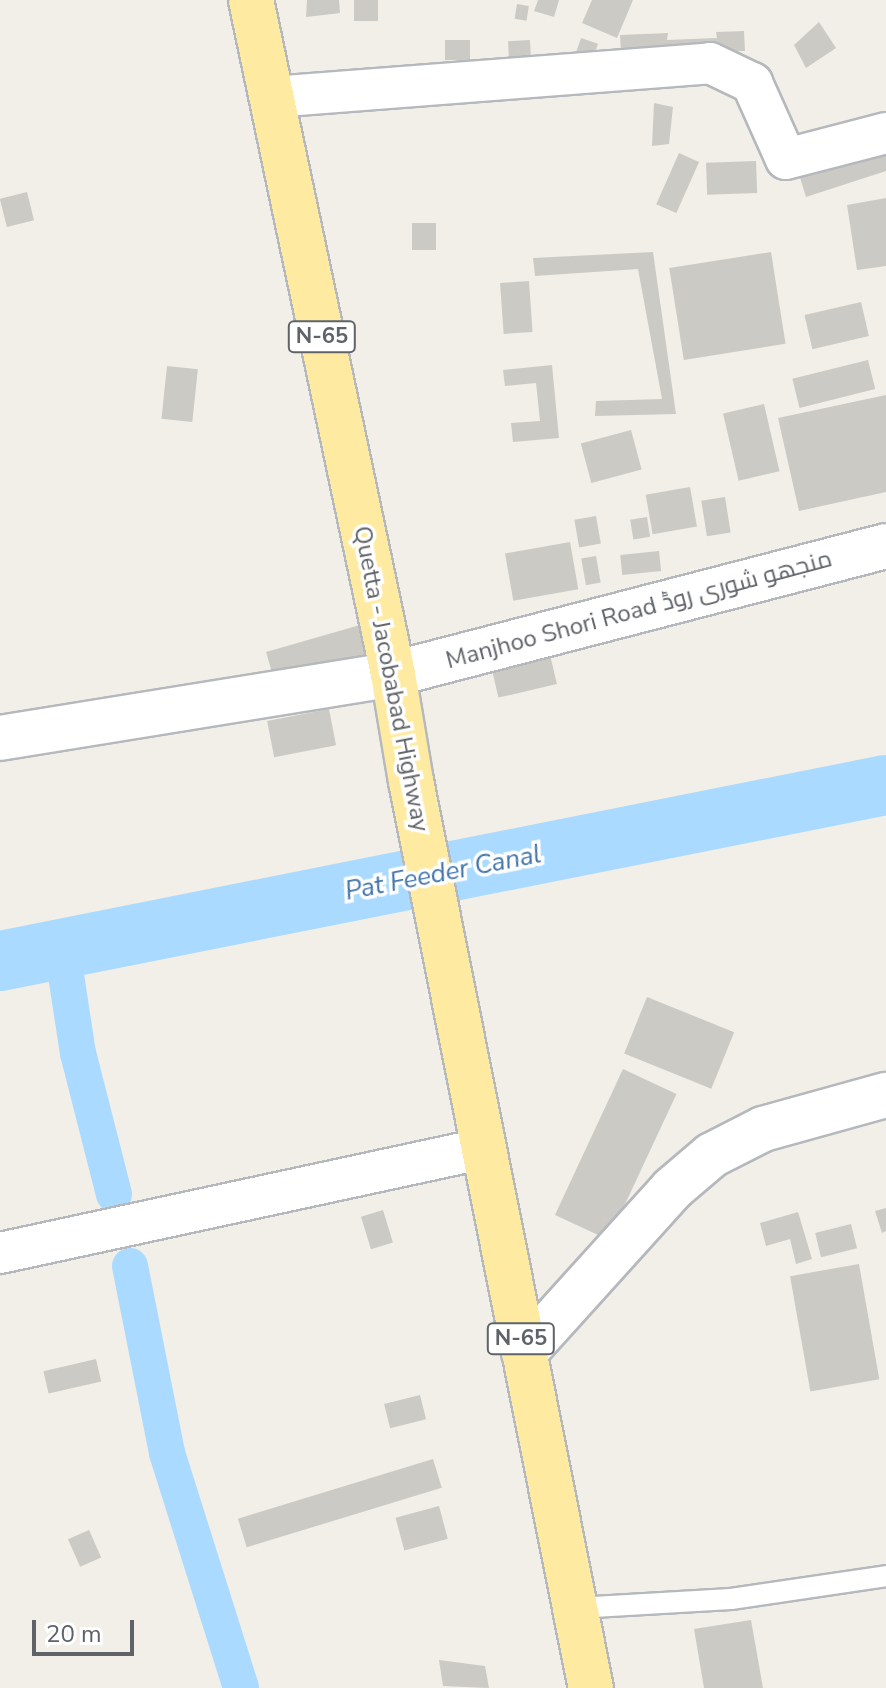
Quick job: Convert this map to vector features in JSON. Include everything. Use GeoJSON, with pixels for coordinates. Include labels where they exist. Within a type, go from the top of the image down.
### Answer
{"type":"FeatureCollection","features":[{"type":"Feature","properties":{"kind":"highway","name":"Quetta - Jacobabad Highway"},"geometry":{"type":"LineString","coordinates":[[251,0],[393,674],[411,781],[591,1688]]}},
{"type":"Feature","properties":{"kind":"street"},"geometry":{"type":"LineString","coordinates":[[272,97],[710,63],[752,83],[786,159],[886,133]]}},
{"type":"Feature","properties":{"kind":"street","name":"Manjhoo Shori Road منجھو شوری روڈ"},"geometry":{"type":"LineString","coordinates":[[0,738],[393,674],[886,546]]}},
{"type":"Feature","properties":{"kind":"street"},"geometry":{"type":"LineString","coordinates":[[524,1353],[672,1189],[712,1155],[763,1129],[886,1095]]}},
{"type":"Feature","properties":{"kind":"street"},"geometry":{"type":"LineString","coordinates":[[0,1253],[485,1148]]}},
{"type":"Feature","properties":{"kind":"lane"},"geometry":{"type":"LineString","coordinates":[[576,1608],[731,1599],[886,1576]]}},
{"type":"Feature","properties":{"kind":"building"},"geometry":{"type":"Polygon","coordinates":[[[307,0],[339,0],[340,13],[306,17],[307,0]]]}},
{"type":"Feature","properties":{"kind":"building"},"geometry":{"type":"Polygon","coordinates":[[[354,0],[378,0],[378,21],[354,21],[354,0]]]}},
{"type":"Feature","properties":{"kind":"building"},"geometry":{"type":"Polygon","coordinates":[[[538,0],[559,0],[554,17],[534,11],[538,0]]]}},
{"type":"Feature","properties":{"kind":"building"},"geometry":{"type":"Polygon","coordinates":[[[592,0],[633,0],[617,38],[582,23],[592,0]]]}},
{"type":"Feature","properties":{"kind":"building"},"geometry":{"type":"Polygon","coordinates":[[[517,4],[529,6],[527,21],[515,19],[517,4]]]}},
{"type":"Feature","properties":{"kind":"building"},"geometry":{"type":"Polygon","coordinates":[[[819,22],[836,48],[806,68],[794,45],[819,22]]]}},
{"type":"Feature","properties":{"kind":"building"},"geometry":{"type":"Polygon","coordinates":[[[744,31],[745,51],[621,55],[620,35],[668,33],[667,40],[717,38],[716,32],[744,31]]]}},
{"type":"Feature","properties":{"kind":"building"},"geometry":{"type":"Polygon","coordinates":[[[581,38],[598,44],[591,64],[574,58],[581,38]]]}},
{"type":"Feature","properties":{"kind":"building"},"geometry":{"type":"Polygon","coordinates":[[[445,40],[470,40],[470,60],[445,60],[445,40]]]}},
{"type":"Feature","properties":{"kind":"building"},"geometry":{"type":"Polygon","coordinates":[[[530,40],[531,60],[509,61],[508,41],[530,40]]]}},
{"type":"Feature","properties":{"kind":"building"},"geometry":{"type":"Polygon","coordinates":[[[654,103],[673,107],[669,144],[652,146],[654,103]]]}},
{"type":"Feature","properties":{"kind":"building"},"geometry":{"type":"Polygon","coordinates":[[[886,141],[886,171],[806,197],[798,171],[886,141]]]}},
{"type":"Feature","properties":{"kind":"building"},"geometry":{"type":"Polygon","coordinates":[[[679,153],[699,162],[676,213],[656,204],[679,153]]]}},
{"type":"Feature","properties":{"kind":"building"},"geometry":{"type":"Polygon","coordinates":[[[756,161],[757,193],[707,195],[706,163],[756,161]]]}},
{"type":"Feature","properties":{"kind":"building"},"geometry":{"type":"Polygon","coordinates":[[[27,192],[34,220],[7,227],[0,199],[27,192]]]}},
{"type":"Feature","properties":{"kind":"building"},"geometry":{"type":"Polygon","coordinates":[[[886,198],[886,266],[857,270],[847,205],[886,198]]]}},
{"type":"Feature","properties":{"kind":"building"},"geometry":{"type":"Polygon","coordinates":[[[412,223],[436,223],[436,250],[412,250],[412,223]]]}},
{"type":"Feature","properties":{"kind":"building"},"geometry":{"type":"Polygon","coordinates":[[[653,252],[676,414],[595,416],[596,401],[662,399],[638,269],[535,276],[533,258],[653,252]]]}},
{"type":"Feature","properties":{"kind":"building"},"geometry":{"type":"Polygon","coordinates":[[[771,252],[786,344],[684,360],[669,268],[771,252]]]}},
{"type":"Feature","properties":{"kind":"building"},"geometry":{"type":"Polygon","coordinates":[[[529,281],[533,332],[504,334],[500,283],[529,281]]]}},
{"type":"Feature","properties":{"kind":"building"},"geometry":{"type":"Polygon","coordinates":[[[861,302],[869,336],[812,349],[804,315],[861,302]]]}},
{"type":"Feature","properties":{"kind":"building"},"geometry":{"type":"Polygon","coordinates":[[[868,360],[875,389],[800,408],[792,379],[868,360]]]}},
{"type":"Feature","properties":{"kind":"building"},"geometry":{"type":"Polygon","coordinates":[[[552,365],[559,438],[513,442],[511,423],[540,421],[536,383],[505,386],[503,370],[552,365]]]}},
{"type":"Feature","properties":{"kind":"building"},"geometry":{"type":"Polygon","coordinates":[[[167,366],[198,369],[192,422],[161,419],[167,366]]]}},
{"type":"Feature","properties":{"kind":"building"},"geometry":{"type":"Polygon","coordinates":[[[886,395],[886,492],[799,511],[778,418],[886,395]]]}},
{"type":"Feature","properties":{"kind":"building"},"geometry":{"type":"Polygon","coordinates":[[[764,404],[780,471],[739,481],[723,413],[764,404]]]}},
{"type":"Feature","properties":{"kind":"building"},"geometry":{"type":"Polygon","coordinates":[[[631,430],[642,470],[591,483],[581,443],[631,430]]]}},
{"type":"Feature","properties":{"kind":"building"},"geometry":{"type":"Polygon","coordinates":[[[690,487],[697,526],[653,534],[646,495],[690,487]]]}},
{"type":"Feature","properties":{"kind":"building"},"geometry":{"type":"Polygon","coordinates":[[[725,497],[731,533],[707,536],[701,501],[725,497]]]}},
{"type":"Feature","properties":{"kind":"building"},"geometry":{"type":"Polygon","coordinates":[[[596,516],[601,544],[579,547],[574,520],[596,516]]]}},
{"type":"Feature","properties":{"kind":"building"},"geometry":{"type":"Polygon","coordinates":[[[647,517],[650,537],[633,539],[630,520],[647,517]]]}},
{"type":"Feature","properties":{"kind":"building"},"geometry":{"type":"Polygon","coordinates":[[[570,542],[578,589],[513,601],[505,553],[570,542]]]}},
{"type":"Feature","properties":{"kind":"building"},"geometry":{"type":"Polygon","coordinates":[[[659,551],[661,571],[622,575],[620,555],[659,551]]]}},
{"type":"Feature","properties":{"kind":"building"},"geometry":{"type":"Polygon","coordinates":[[[596,556],[601,583],[586,585],[581,559],[596,556]]]}},
{"type":"Feature","properties":{"kind":"building"},"geometry":{"type":"Polygon","coordinates":[[[367,623],[376,654],[275,683],[266,652],[367,623]]]}},
{"type":"Feature","properties":{"kind":"building"},"geometry":{"type":"Polygon","coordinates":[[[549,650],[557,684],[498,698],[491,663],[549,650]]]}},
{"type":"Feature","properties":{"kind":"building"},"geometry":{"type":"Polygon","coordinates":[[[329,709],[336,745],[274,757],[267,721],[329,709]]]}},
{"type":"Feature","properties":{"kind":"building"},"geometry":{"type":"Polygon","coordinates":[[[647,997],[734,1032],[711,1089],[624,1054],[647,997]]]}},
{"type":"Feature","properties":{"kind":"building"},"geometry":{"type":"Polygon","coordinates":[[[623,1069],[676,1094],[608,1240],[555,1215],[623,1069]]]}},
{"type":"Feature","properties":{"kind":"building"},"geometry":{"type":"Polygon","coordinates":[[[886,1208],[886,1231],[882,1233],[875,1211],[886,1208]]]}},
{"type":"Feature","properties":{"kind":"building"},"geometry":{"type":"Polygon","coordinates":[[[383,1210],[393,1243],[371,1249],[361,1217],[383,1210]]]}},
{"type":"Feature","properties":{"kind":"building"},"geometry":{"type":"Polygon","coordinates":[[[798,1212],[812,1259],[796,1264],[790,1239],[766,1246],[760,1223],[798,1212]]]}},
{"type":"Feature","properties":{"kind":"building"},"geometry":{"type":"Polygon","coordinates":[[[851,1224],[857,1248],[821,1257],[815,1233],[851,1224]]]}},
{"type":"Feature","properties":{"kind":"building"},"geometry":{"type":"Polygon","coordinates":[[[859,1264],[879,1379],[810,1391],[790,1276],[859,1264]]]}},
{"type":"Feature","properties":{"kind":"building"},"geometry":{"type":"Polygon","coordinates":[[[96,1359],[101,1381],[49,1394],[43,1371],[96,1359]]]}},
{"type":"Feature","properties":{"kind":"building"},"geometry":{"type":"Polygon","coordinates":[[[420,1395],[426,1419],[390,1428],[384,1404],[420,1395]]]}},
{"type":"Feature","properties":{"kind":"building"},"geometry":{"type":"Polygon","coordinates":[[[433,1459],[442,1488],[247,1547],[238,1519],[433,1459]]]}},
{"type":"Feature","properties":{"kind":"building"},"geometry":{"type":"Polygon","coordinates":[[[439,1506],[448,1539],[404,1550],[396,1518],[439,1506]]]}},
{"type":"Feature","properties":{"kind":"building"},"geometry":{"type":"Polygon","coordinates":[[[89,1530],[101,1557],[80,1567],[68,1539],[89,1530]]]}},
{"type":"Feature","properties":{"kind":"building"},"geometry":{"type":"Polygon","coordinates":[[[751,1620],[763,1688],[704,1688],[694,1629],[751,1620]]]}},
{"type":"Feature","properties":{"kind":"building"},"geometry":{"type":"Polygon","coordinates":[[[439,1660],[485,1666],[489,1688],[443,1686],[439,1660]]]}},
{"type":"Feature","properties":{"kind":"waterway","name":"Pat Feeder Canal"},"geometry":{"type":"LineString","coordinates":[[0,961],[886,785]]}},
{"type":"Feature","properties":{"kind":"waterway"},"geometry":{"type":"LineString","coordinates":[[62,949],[78,1053],[114,1194]]}},
{"type":"Feature","properties":{"kind":"waterway"},"geometry":{"type":"LineString","coordinates":[[130,1266],[167,1453],[241,1688]]}}]}
